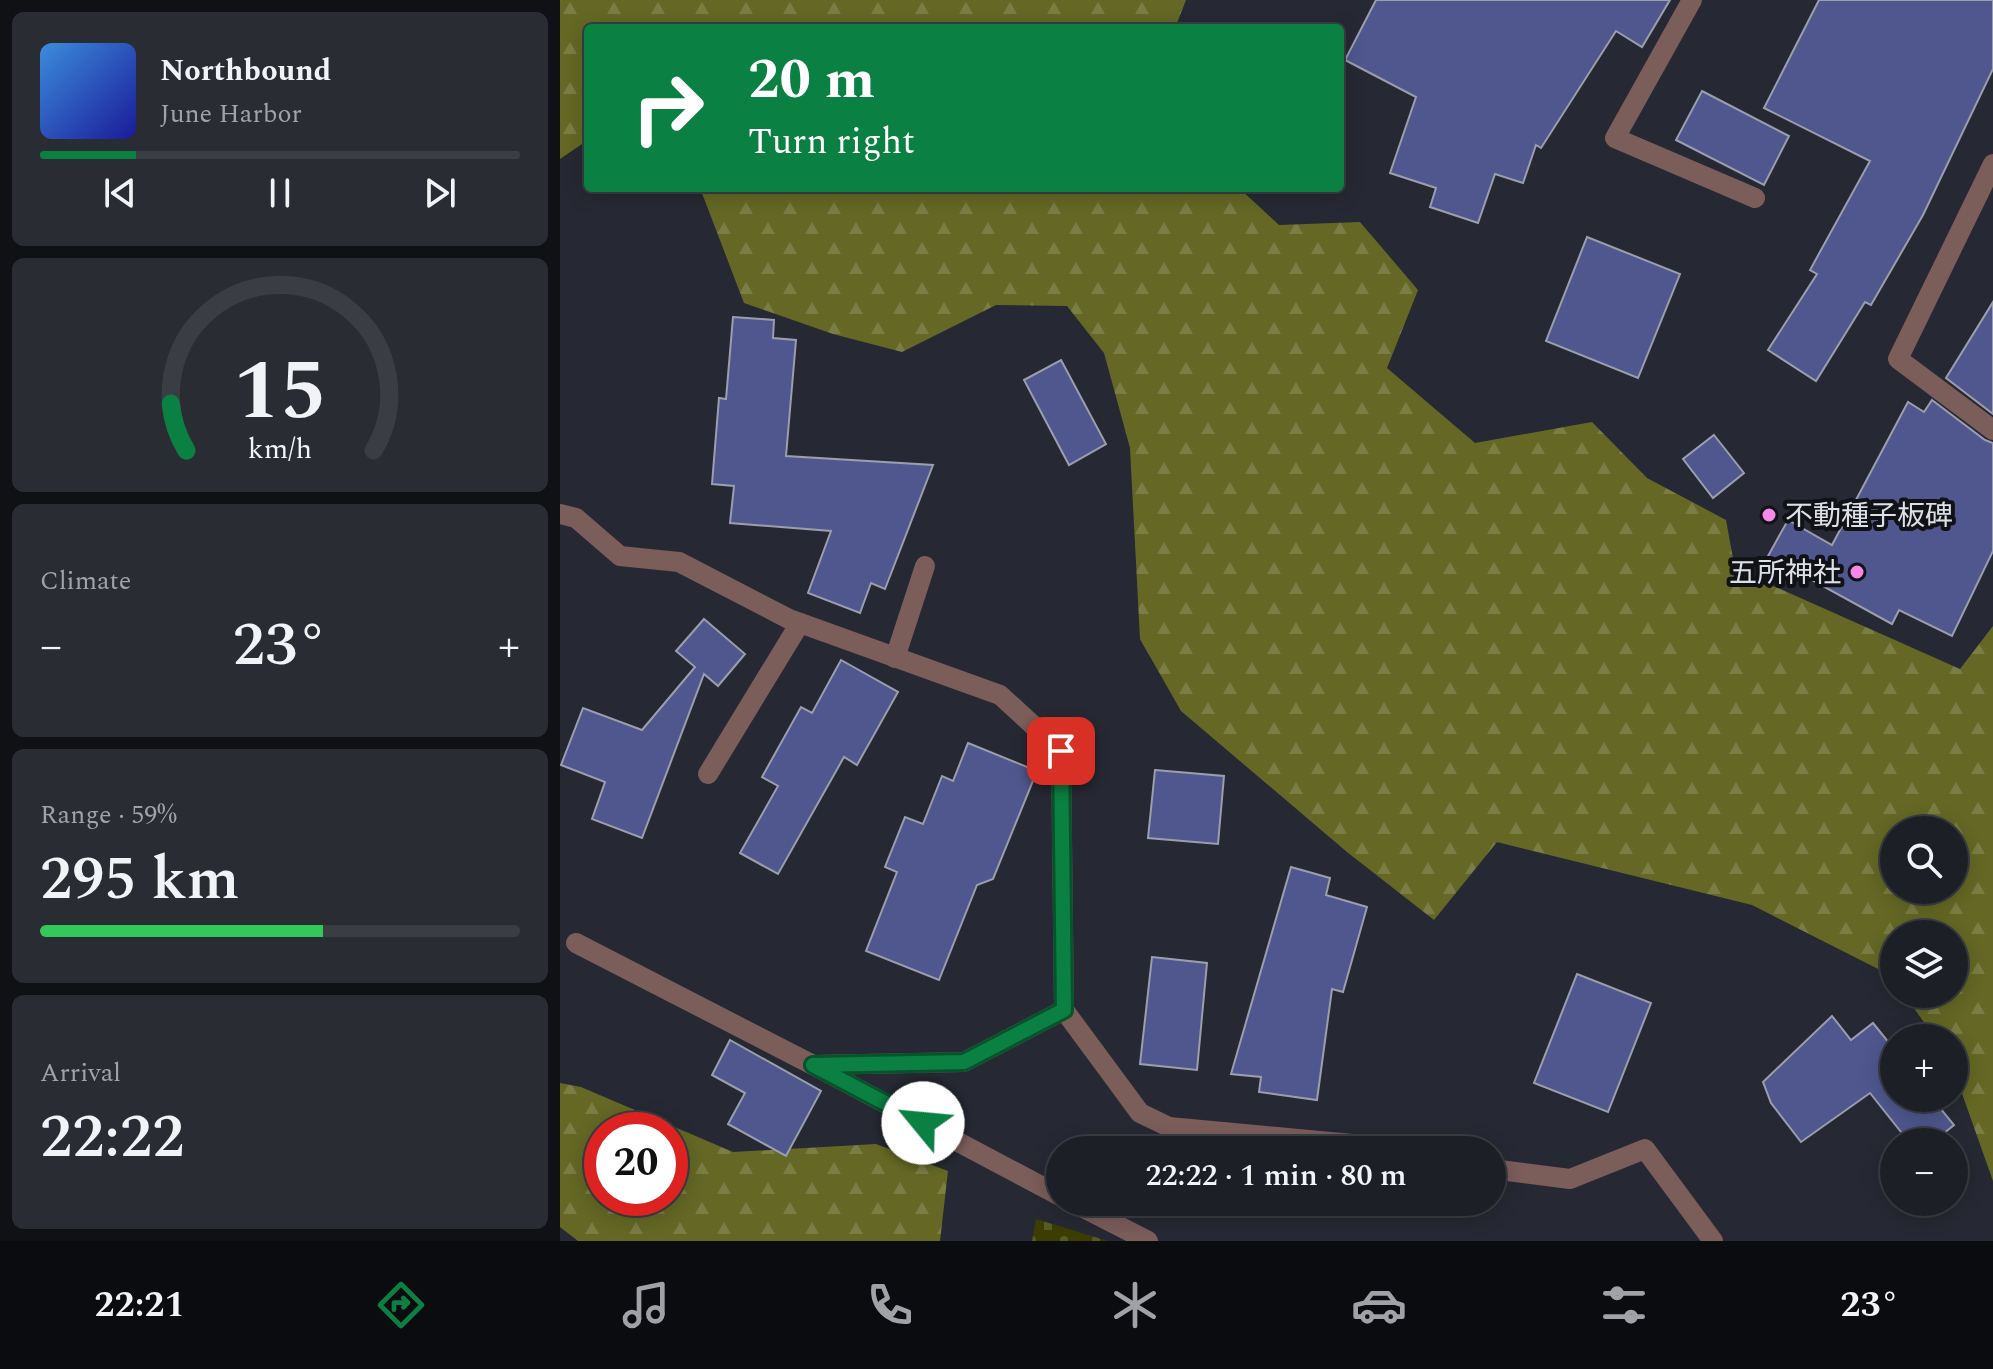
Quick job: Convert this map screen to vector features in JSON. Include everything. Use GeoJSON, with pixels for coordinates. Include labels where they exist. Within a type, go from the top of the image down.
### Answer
{"type":"FeatureCollection","features":[{"type":"Feature","properties":{"kind":"street"},"geometry":{"type":"LineString","coordinates":[[1692,0],[1615,138],[1755,198]]}},
{"type":"Feature","properties":{"kind":"street"},"geometry":{"type":"LineString","coordinates":[[1993,164],[1898,359],[1993,430]]}},
{"type":"Feature","properties":{"kind":"street"},"geometry":{"type":"LineString","coordinates":[[560,514],[576,518],[620,556],[679,562],[800,623],[1000,695],[1061,751],[1064,1010],[1140,1113],[1169,1127],[1266,1136]]}},
{"type":"Feature","properties":{"kind":"street"},"geometry":{"type":"LineString","coordinates":[[895,658],[925,566]]}},
{"type":"Feature","properties":{"kind":"street"},"geometry":{"type":"LineString","coordinates":[[708,774],[800,623]]}},
{"type":"Feature","properties":{"kind":"street"},"geometry":{"type":"LineString","coordinates":[[576,943],[1046,1189]]}},
{"type":"Feature","properties":{"kind":"street"},"geometry":{"type":"LineString","coordinates":[[813,1065],[964,1062],[1064,1010]]}},
{"type":"Feature","properties":{"kind":"street"},"geometry":{"type":"LineString","coordinates":[[1506,1171],[1570,1179],[1645,1149],[1713,1241]]}},
{"type":"Feature","properties":{"kind":"street"},"geometry":{"type":"LineString","coordinates":[[1099,1216],[1148,1241]]}},
{"type":"Feature","properties":{"kind":"green space"},"geometry":{"type":"Polygon","coordinates":[[[560,0],[1186,0],[1177,24],[584,24],[584,143],[560,159],[560,0]]]}},
{"type":"Feature","properties":{"kind":"green space"},"geometry":{"type":"Polygon","coordinates":[[[702,192],[1243,192],[1279,225],[1360,222],[1418,290],[1387,368],[1475,443],[1592,422],[1647,478],[1726,520],[1735,569],[1960,669],[1993,626],[1993,1181],[1968,1110],[1968,1024],[1925,1024],[1914,1008],[1968,1008],[1968,920],[1880,920],[1880,970],[1752,905],[1497,842],[1434,920],[1347,852],[1181,711],[1140,639],[1130,448],[1104,353],[1067,306],[996,305],[902,352],[833,334],[744,303],[702,192]]]}},
{"type":"Feature","properties":{"kind":"green space"},"geometry":{"type":"Polygon","coordinates":[[[560,1083],[581,1087],[639,1112],[584,1112],[584,1216],[688,1216],[688,1133],[733,1152],[876,1144],[948,1171],[940,1241],[578,1241],[560,1227],[560,1083]]]}},
{"type":"Feature","properties":{"kind":"green space"},"geometry":{"type":"Polygon","coordinates":[[[1036,1219],[1108,1241],[1032,1241],[1036,1219]]]}},
{"type":"Feature","properties":{"kind":"building"},"geometry":{"type":"Polygon","coordinates":[[[1376,0],[1670,0],[1642,47],[1616,31],[1541,148],[1536,145],[1523,183],[1495,174],[1478,223],[1430,207],[1436,188],[1390,173],[1416,97],[1345,60],[1376,0]]]}},
{"type":"Feature","properties":{"kind":"building"},"geometry":{"type":"Polygon","coordinates":[[[1819,0],[1993,0],[1993,69],[1923,215],[1871,305],[1865,302],[1816,381],[1768,350],[1817,274],[1810,270],[1870,161],[1764,108],[1819,0]]]}},
{"type":"Feature","properties":{"kind":"building"},"geometry":{"type":"Polygon","coordinates":[[[1702,91],[1789,136],[1764,185],[1676,140],[1702,91]]]}},
{"type":"Feature","properties":{"kind":"building"},"geometry":{"type":"Polygon","coordinates":[[[1587,237],[1680,274],[1638,378],[1546,341],[1587,237]]]}},
{"type":"Feature","properties":{"kind":"building"},"geometry":{"type":"Polygon","coordinates":[[[1993,302],[1993,414],[1946,378],[1993,302]]]}},
{"type":"Feature","properties":{"kind":"building"},"geometry":{"type":"Polygon","coordinates":[[[733,317],[774,320],[773,338],[796,340],[786,456],[933,465],[885,589],[871,583],[860,613],[808,593],[831,531],[730,523],[734,486],[712,484],[719,398],[726,399],[733,317]]]}},
{"type":"Feature","properties":{"kind":"building"},"geometry":{"type":"Polygon","coordinates":[[[1061,360],[1106,444],[1069,465],[1024,380],[1061,360]]]}},
{"type":"Feature","properties":{"kind":"building"},"geometry":{"type":"Polygon","coordinates":[[[1932,400],[1993,443],[1993,551],[1952,636],[1899,610],[1892,624],[1768,556],[1788,520],[1832,545],[1908,402],[1924,412],[1932,400]]]}},
{"type":"Feature","properties":{"kind":"building"},"geometry":{"type":"Polygon","coordinates":[[[1714,435],[1744,473],[1713,498],[1683,459],[1714,435]]]}},
{"type":"Feature","properties":{"kind":"building"},"geometry":{"type":"Polygon","coordinates":[[[704,619],[745,654],[718,686],[704,674],[642,838],[592,819],[605,782],[561,765],[583,708],[642,730],[695,667],[676,651],[704,619]]]}},
{"type":"Feature","properties":{"kind":"building"},"geometry":{"type":"Polygon","coordinates":[[[841,660],[898,692],[857,765],[844,757],[778,874],[740,853],[778,786],[762,777],[801,707],[812,713],[841,660]]]}},
{"type":"Feature","properties":{"kind":"building"},"geometry":{"type":"Polygon","coordinates":[[[968,743],[1037,771],[993,879],[977,885],[939,980],[866,951],[897,872],[885,867],[905,817],[923,824],[942,776],[953,781],[968,743]]]}},
{"type":"Feature","properties":{"kind":"building"},"geometry":{"type":"Polygon","coordinates":[[[1155,770],[1224,776],[1218,844],[1148,838],[1155,770]]]}},
{"type":"Feature","properties":{"kind":"building"},"geometry":{"type":"Polygon","coordinates":[[[1291,867],[1330,878],[1326,895],[1367,907],[1343,992],[1332,989],[1317,1100],[1259,1092],[1261,1077],[1231,1074],[1291,867]]]}},
{"type":"Feature","properties":{"kind":"building"},"geometry":{"type":"Polygon","coordinates":[[[1152,957],[1207,963],[1197,1070],[1140,1064],[1152,957]]]}},
{"type":"Feature","properties":{"kind":"building"},"geometry":{"type":"Polygon","coordinates":[[[1577,974],[1651,1003],[1608,1112],[1534,1083],[1577,974]]]}},
{"type":"Feature","properties":{"kind":"building"},"geometry":{"type":"Polygon","coordinates":[[[1832,1016],[1851,1040],[1873,1023],[1880,1032],[1880,1106],[1870,1093],[1801,1142],[1771,1103],[1763,1082],[1832,1016]]]}},
{"type":"Feature","properties":{"kind":"building"},"geometry":{"type":"Polygon","coordinates":[[[730,1040],[821,1091],[786,1156],[728,1124],[745,1093],[712,1075],[730,1040]]]}},
{"type":"Feature","properties":{"kind":"building"},"geometry":{"type":"Polygon","coordinates":[[[1885,1112],[1943,1112],[1954,1125],[1950,1128],[1898,1128],[1885,1112]]]}},
{"type":"Feature","properties":{"kind":"place","name":"不動種子板碑"},"geometry":{"type":"Point","coordinates":[1769,515]}},
{"type":"Feature","properties":{"kind":"place","name":"五所神社"},"geometry":{"type":"Point","coordinates":[1857,572]}},
{"type":"Feature","properties":{"kind":"route"},"geometry":{"type":"LineString","coordinates":[[923,1123],[813,1065],[964,1062],[1064,1010],[1061,751]]}}]}
